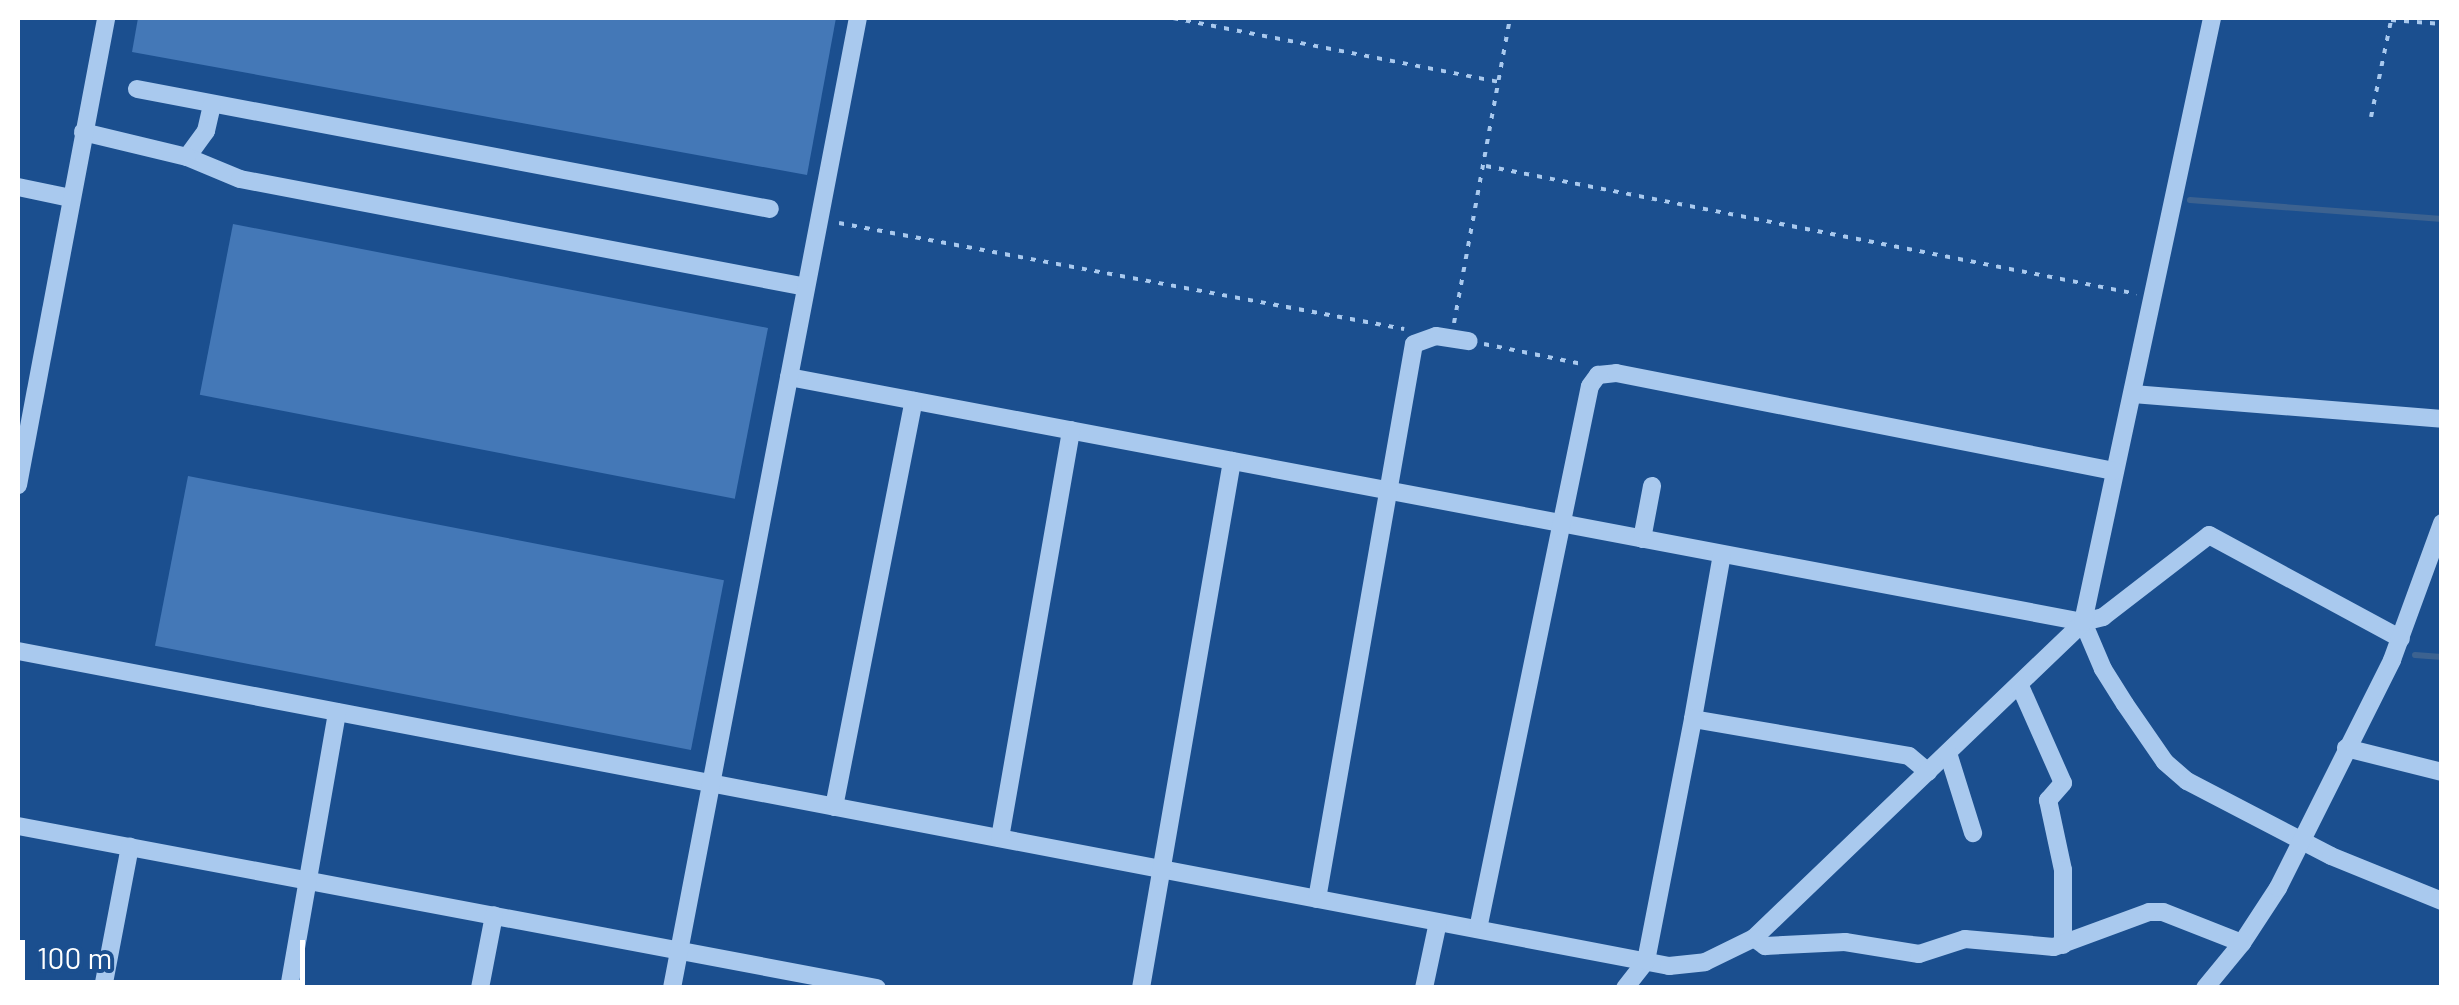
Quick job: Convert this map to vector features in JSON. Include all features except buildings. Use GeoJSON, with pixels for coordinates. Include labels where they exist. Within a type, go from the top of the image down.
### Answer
{"type":"FeatureCollection","features":[{"type":"Feature","properties":{"kind":"street"},"geometry":{"type":"LineString","coordinates":[[18,485],[106,18]]}},
{"type":"Feature","properties":{"kind":"street"},"geometry":{"type":"LineString","coordinates":[[672,988],[858,18]]}},
{"type":"Feature","properties":{"kind":"street"},"geometry":{"type":"LineString","coordinates":[[18,651],[1478,930],[1688,966],[1754,938],[2020,686],[2082,622],[2212,18]]}},
{"type":"Feature","properties":{"kind":"street"},"geometry":{"type":"LineString","coordinates":[[137,89],[770,210]]}},
{"type":"Feature","properties":{"kind":"street"},"geometry":{"type":"LineString","coordinates":[[186,157],[206,131],[212,104]]}},
{"type":"Feature","properties":{"kind":"street"},"geometry":{"type":"LineString","coordinates":[[83,132],[186,157],[240,180],[806,288]]}},
{"type":"Feature","properties":{"kind":"street"},"geometry":{"type":"LineString","coordinates":[[18,188],[70,198]]}},
{"type":"Feature","properties":{"kind":"street"},"geometry":{"type":"LineString","coordinates":[[1317,899],[1414,344],[1420,338],[1460,340]]}},
{"type":"Feature","properties":{"kind":"street"},"geometry":{"type":"LineString","coordinates":[[1478,930],[1590,386],[1598,375],[1616,374],[2114,471]]}},
{"type":"Feature","properties":{"kind":"street"},"geometry":{"type":"LineString","coordinates":[[789,377],[2082,622],[2103,617],[2209,535],[2401,640]]}},
{"type":"Feature","properties":{"kind":"street"},"geometry":{"type":"LineString","coordinates":[[2133,394],[2442,420]]}},
{"type":"Feature","properties":{"kind":"street"},"geometry":{"type":"LineString","coordinates":[[834,806],[914,401]]}},
{"type":"Feature","properties":{"kind":"street"},"geometry":{"type":"LineString","coordinates":[[1000,838],[1070,430]]}},
{"type":"Feature","properties":{"kind":"street"},"geometry":{"type":"LineString","coordinates":[[1141,988],[1165,870],[1232,461]]}},
{"type":"Feature","properties":{"kind":"street"},"geometry":{"type":"LineString","coordinates":[[1642,539],[1652,486]]}},
{"type":"Feature","properties":{"kind":"street"},"geometry":{"type":"LineString","coordinates":[[2204,988],[2242,943],[2278,888],[2401,640],[2442,523]]}},
{"type":"Feature","properties":{"kind":"street"},"geometry":{"type":"LineString","coordinates":[[1625,988],[1646,961],[1722,554]]}},
{"type":"Feature","properties":{"kind":"street"},"geometry":{"type":"LineString","coordinates":[[2082,622],[2103,669],[2174,771],[2299,840],[2442,901]]}},
{"type":"Feature","properties":{"kind":"street"},"geometry":{"type":"LineString","coordinates":[[2020,686],[2063,783],[2048,800],[2063,870],[2062,945]]}},
{"type":"Feature","properties":{"kind":"street"},"geometry":{"type":"LineString","coordinates":[[288,988],[338,712]]}},
{"type":"Feature","properties":{"kind":"street"},"geometry":{"type":"LineString","coordinates":[[1693,720],[1909,756],[1928,772]]}},
{"type":"Feature","properties":{"kind":"street"},"geometry":{"type":"LineString","coordinates":[[2346,748],[2442,772]]}},
{"type":"Feature","properties":{"kind":"street"},"geometry":{"type":"LineString","coordinates":[[1948,753],[1973,833]]}},
{"type":"Feature","properties":{"kind":"street"},"geometry":{"type":"LineString","coordinates":[[18,826],[680,950],[812,982],[877,988]]}},
{"type":"Feature","properties":{"kind":"street"},"geometry":{"type":"LineString","coordinates":[[104,988],[130,847]]}},
{"type":"Feature","properties":{"kind":"street"},"geometry":{"type":"LineString","coordinates":[[1754,938],[1765,946],[1845,942],[1919,954],[1965,939],[2040,948],[2062,945],[2149,912],[2163,912],[2242,943]]}},
{"type":"Feature","properties":{"kind":"street"},"geometry":{"type":"LineString","coordinates":[[480,988],[494,915]]}},
{"type":"Feature","properties":{"kind":"street"},"geometry":{"type":"LineString","coordinates":[[1424,988],[1438,922]]}},
{"type":"Feature","properties":{"kind":"path"},"geometry":{"type":"LineString","coordinates":[[1172,18],[1500,82]]}},
{"type":"Feature","properties":{"kind":"path"},"geometry":{"type":"LineString","coordinates":[[1510,18],[1460,340],[1581,364],[1598,375]]}},
{"type":"Feature","properties":{"kind":"path"},"geometry":{"type":"LineString","coordinates":[[2371,117],[2392,20],[2442,24]]}},
{"type":"Feature","properties":{"kind":"path"},"geometry":{"type":"LineString","coordinates":[[1486,166],[2152,297]]}},
{"type":"Feature","properties":{"kind":"path"},"geometry":{"type":"LineString","coordinates":[[820,219],[1411,330],[1420,338]]}},
{"type":"Feature","properties":{"kind":"waterway"},"geometry":{"type":"LineString","coordinates":[[2190,200],[2442,219]]}},
{"type":"Feature","properties":{"kind":"waterway"},"geometry":{"type":"LineString","coordinates":[[2415,655],[2442,657]]}}]}
